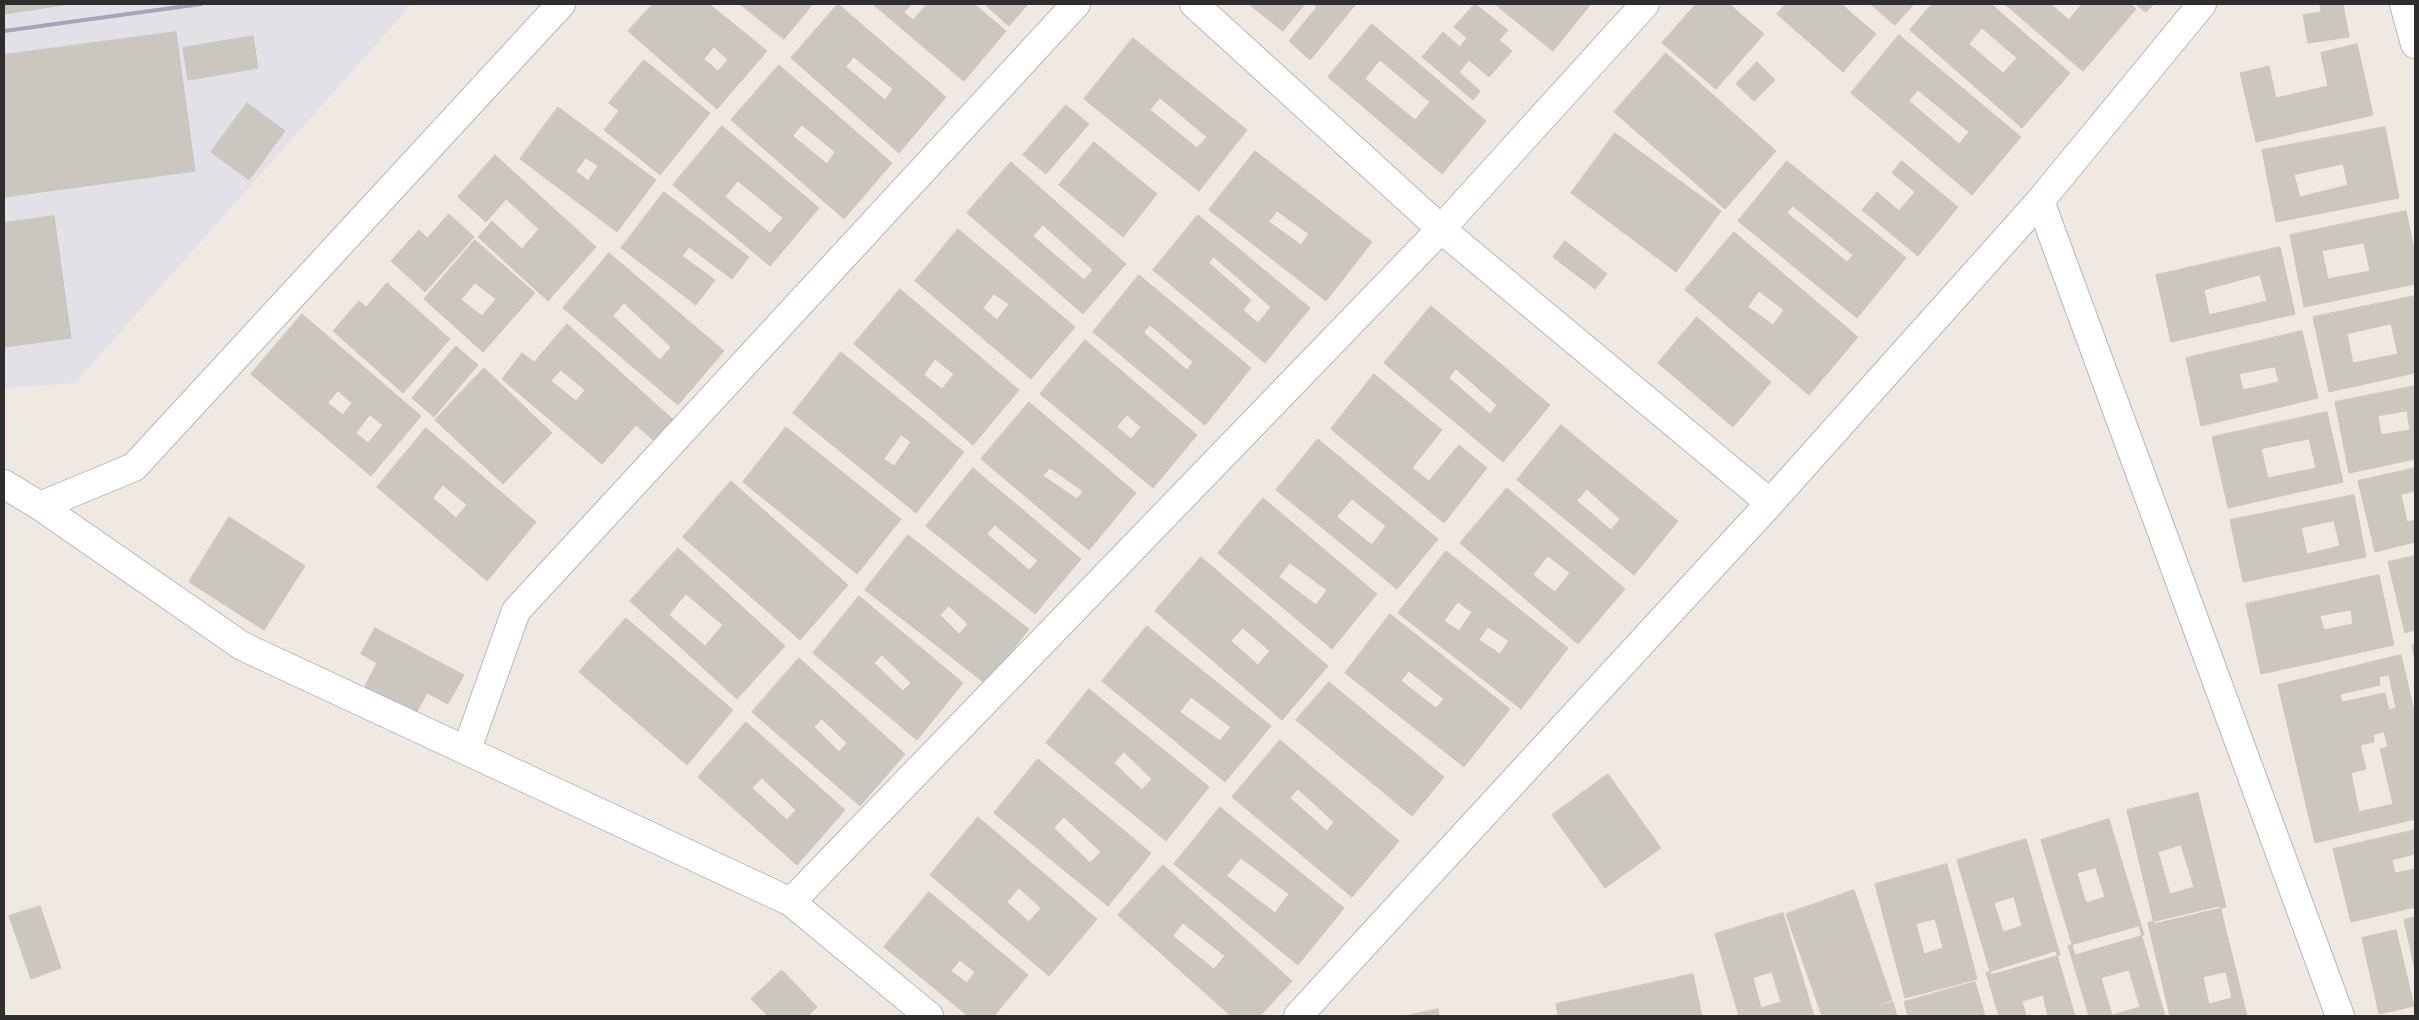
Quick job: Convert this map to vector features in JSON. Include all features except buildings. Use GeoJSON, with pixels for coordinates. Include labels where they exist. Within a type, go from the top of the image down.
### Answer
{"type":"FeatureCollection","features":[{"type":"Feature","properties":{"kind":"street"},"geometry":{"type":"LineString","coordinates":[[40,506],[134,467],[561,4]]}},
{"type":"Feature","properties":{"kind":"street"},"geometry":{"type":"LineString","coordinates":[[468,750],[516,611],[1076,4]]}},
{"type":"Feature","properties":{"kind":"street"},"geometry":{"type":"LineString","coordinates":[[1194,4],[1441,230],[1770,504]]}},
{"type":"Feature","properties":{"kind":"street"},"geometry":{"type":"LineString","coordinates":[[791,902],[1441,230],[1645,4]]}},
{"type":"Feature","properties":{"kind":"street"},"geometry":{"type":"LineString","coordinates":[[1298,1016],[1770,504],[2040,201],[2202,4]]}},
{"type":"Feature","properties":{"kind":"street"},"geometry":{"type":"LineString","coordinates":[[2404,4],[2415,44]]}},
{"type":"Feature","properties":{"kind":"street"},"geometry":{"type":"LineString","coordinates":[[2040,201],[2340,1016]]}},
{"type":"Feature","properties":{"kind":"street"},"geometry":{"type":"LineString","coordinates":[[4,484],[40,506],[242,646],[791,902],[929,1016]]}},
{"type":"Feature","properties":{"kind":"shaded area"},"geometry":{"type":"Polygon","coordinates":[[[4,4],[412,4],[75,383],[4,388],[4,4]]]}},
{"type":"Feature","properties":{"kind":"railway"},"geometry":{"type":"LineString","coordinates":[[4,31],[201,4]]}}]}
